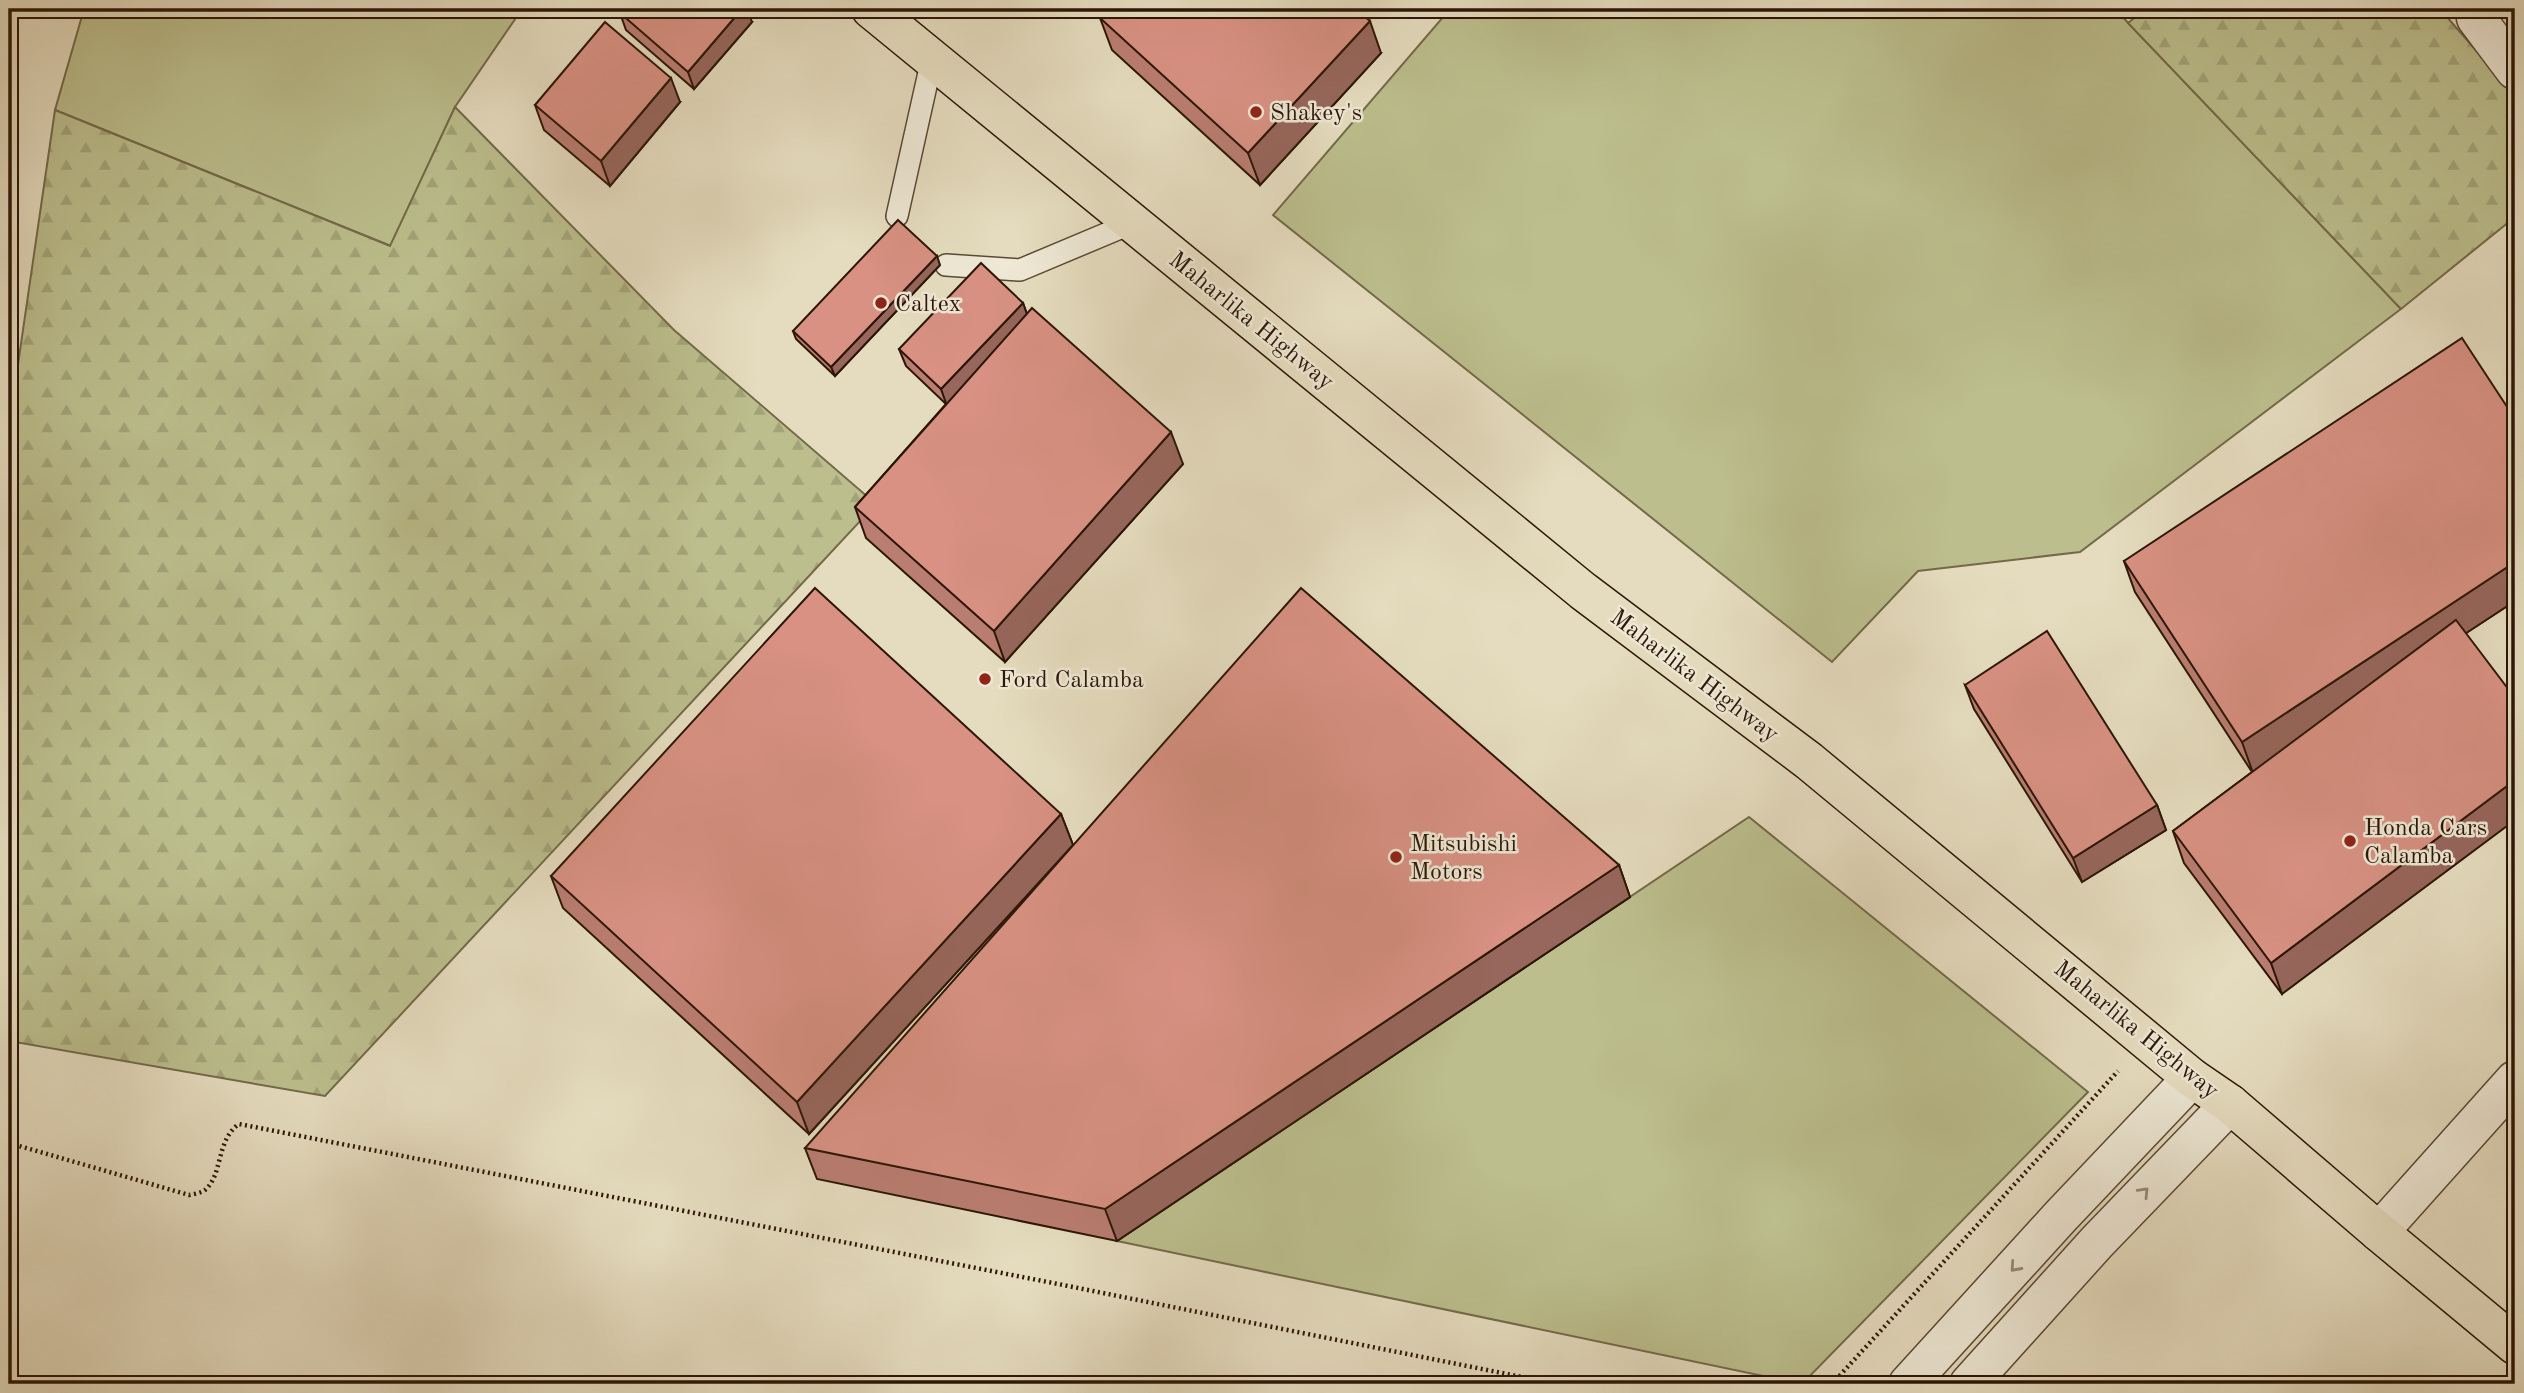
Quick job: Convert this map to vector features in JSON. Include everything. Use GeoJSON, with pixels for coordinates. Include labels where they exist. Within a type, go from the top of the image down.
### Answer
{"type":"FeatureCollection","features":[{"type":"Feature","properties":{"kind":"highway","name":"Maharlika Highway"},"geometry":{"type":"LineString","coordinates":[[871,9],[1583,591],[1809,761],[2192,1078],[2230,1104],[2515,1345]]}},
{"type":"Feature","properties":{"kind":"street"},"geometry":{"type":"LineString","coordinates":[[2476,18],[2515,70]]}},
{"type":"Feature","properties":{"kind":"street"},"geometry":{"type":"LineString","coordinates":[[1908,1384],[2061,1216],[2192,1078]]}},
{"type":"Feature","properties":{"kind":"street"},"geometry":{"type":"LineString","coordinates":[[2379,1232],[2515,1080]]}},
{"type":"Feature","properties":{"kind":"street"},"geometry":{"type":"LineString","coordinates":[[1969,1384],[2097,1241],[2230,1104]]}},
{"type":"Feature","properties":{"kind":"lane"},"geometry":{"type":"LineString","coordinates":[[897,216],[932,59]]}},
{"type":"Feature","properties":{"kind":"lane"},"geometry":{"type":"LineString","coordinates":[[946,265],[1020,270],[1132,223]]}},
{"type":"Feature","properties":{"kind":"path"},"geometry":{"type":"LineString","coordinates":[[1832,1384],[2147,1040]]}},
{"type":"Feature","properties":{"kind":"path"},"geometry":{"type":"LineString","coordinates":[[9,1143],[188,1195],[203,1192],[210,1184],[226,1138],[231,1130],[239,1125],[1557,1384]]}},
{"type":"Feature","properties":{"kind":"green space"},"geometry":{"type":"Polygon","coordinates":[[[84,9],[522,9],[455,107],[391,246],[55,110],[84,9]]]}},
{"type":"Feature","properties":{"kind":"green space"},"geometry":{"type":"Polygon","coordinates":[[[1450,9],[2115,9],[2401,309],[2080,552],[1918,571],[1832,662],[1273,215],[1450,9]]]}},
{"type":"Feature","properties":{"kind":"green space"},"geometry":{"type":"Polygon","coordinates":[[[2145,9],[2440,9],[2515,95],[2515,217],[2401,309],[2128,23],[2145,9]]]}},
{"type":"Feature","properties":{"kind":"green space"},"geometry":{"type":"Polygon","coordinates":[[[455,107],[674,330],[876,504],[325,1096],[9,1041],[9,426],[55,110],[390,246],[455,107]]]}},
{"type":"Feature","properties":{"kind":"green space"},"geometry":{"type":"Polygon","coordinates":[[[1749,817],[2088,1092],[1802,1384],[1117,1241],[1749,817]]]}},
{"type":"Feature","properties":{"kind":"building"},"geometry":{"type":"Polygon","coordinates":[[[624,9],[742,9],[688,72],[620,13],[624,9]]]}},
{"type":"Feature","properties":{"kind":"building"},"geometry":{"type":"Polygon","coordinates":[[[1109,9],[1356,9],[1370,21],[1248,153],[1100,18],[1109,9]]]}},
{"type":"Feature","properties":{"kind":"building"},"geometry":{"type":"Polygon","coordinates":[[[605,22],[671,78],[601,161],[535,105],[605,22]]]}},
{"type":"Feature","properties":{"kind":"building"},"geometry":{"type":"Polygon","coordinates":[[[898,220],[937,256],[831,367],[793,331],[898,220]]]}},
{"type":"Feature","properties":{"kind":"building"},"geometry":{"type":"Polygon","coordinates":[[[981,263],[1023,303],[941,389],[899,349],[981,263]]]}},
{"type":"Feature","properties":{"kind":"building"},"geometry":{"type":"Polygon","coordinates":[[[1032,308],[1171,432],[994,631],[855,507],[1032,308]]]}},
{"type":"Feature","properties":{"kind":"building"},"geometry":{"type":"Polygon","coordinates":[[[2462,338],[2515,419],[2515,562],[2242,742],[2124,561],[2462,338]]]}},
{"type":"Feature","properties":{"kind":"building"},"geometry":{"type":"Polygon","coordinates":[[[815,588],[1061,814],[797,1102],[551,876],[815,588]]]}},
{"type":"Feature","properties":{"kind":"building","name":"Mitsubishi Motors"},"geometry":{"type":"Polygon","coordinates":[[[1301,588],[1619,865],[1105,1209],[805,1148],[1301,588]]]}},
{"type":"Feature","properties":{"kind":"building","name":"Honda Cars Calamba"},"geometry":{"type":"Polygon","coordinates":[[[2456,620],[2515,698],[2515,780],[2271,963],[2173,831],[2456,620]]]}},
{"type":"Feature","properties":{"kind":"building"},"geometry":{"type":"Polygon","coordinates":[[[2047,631],[2157,805],[2073,858],[1965,685],[2047,631]]]}},
{"type":"Feature","properties":{"kind":"place","name":"Shakey's"},"geometry":{"type":"Point","coordinates":[1256,112]}},
{"type":"Feature","properties":{"kind":"place","name":"Caltex"},"geometry":{"type":"Point","coordinates":[881,303]}},
{"type":"Feature","properties":{"kind":"place","name":"Ford Calamba"},"geometry":{"type":"Point","coordinates":[985,679]}},
{"type":"Feature","properties":{"kind":"place","name":"Honda Cars Calamba"},"geometry":{"type":"Point","coordinates":[2350,841]}},
{"type":"Feature","properties":{"kind":"place","name":"Mitsubishi Motors"},"geometry":{"type":"Point","coordinates":[1396,857]}}]}
